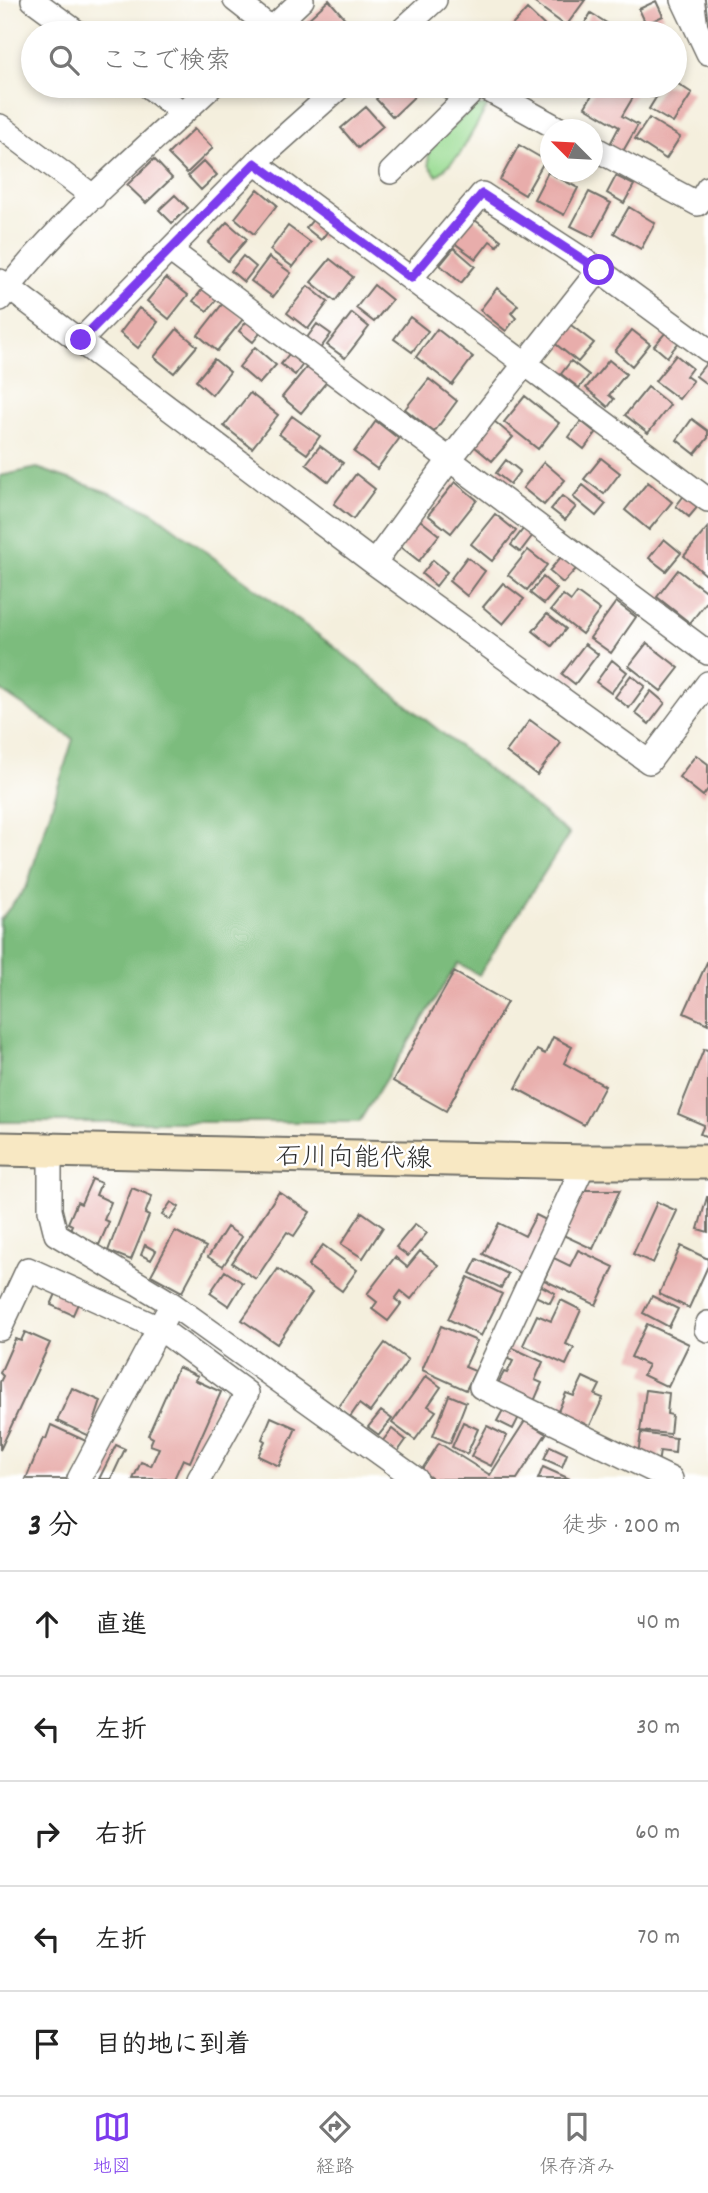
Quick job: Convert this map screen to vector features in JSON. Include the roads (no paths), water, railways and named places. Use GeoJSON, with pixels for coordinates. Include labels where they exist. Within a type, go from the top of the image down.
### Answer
{"type":"FeatureCollection","features":[{"type":"Feature","properties":{"kind":"main road","name":"石川向能代線"},"geometry":{"type":"LineString","coordinates":[[0,1149],[708,1162]]}},
{"type":"Feature","properties":{"kind":"street"},"geometry":{"type":"LineString","coordinates":[[33,0],[62,21]]}},
{"type":"Feature","properties":{"kind":"street"},"geometry":{"type":"LineString","coordinates":[[235,0],[259,21]]}},
{"type":"Feature","properties":{"kind":"street"},"geometry":{"type":"LineString","coordinates":[[280,21],[302,0]]}},
{"type":"Feature","properties":{"kind":"street"},"geometry":{"type":"LineString","coordinates":[[411,21],[435,0]]}},
{"type":"Feature","properties":{"kind":"street"},"geometry":{"type":"LineString","coordinates":[[683,0],[705,45]]}},
{"type":"Feature","properties":{"kind":"street"},"geometry":{"type":"LineString","coordinates":[[164,98],[183,113]]}},
{"type":"Feature","properties":{"kind":"street"},"geometry":{"type":"LineString","coordinates":[[199,98],[94,197],[3,289],[81,340],[374,563],[649,762],[708,683]]}},
{"type":"Feature","properties":{"kind":"street"},"geometry":{"type":"LineString","coordinates":[[81,340],[255,163],[328,98]]}},
{"type":"Feature","properties":{"kind":"street"},"geometry":{"type":"LineString","coordinates":[[391,172],[467,98]]}},
{"type":"Feature","properties":{"kind":"street"},"geometry":{"type":"LineString","coordinates":[[501,98],[540,119]]}},
{"type":"Feature","properties":{"kind":"street"},"geometry":{"type":"LineString","coordinates":[[0,125],[94,197]]}},
{"type":"Feature","properties":{"kind":"street"},"geometry":{"type":"LineString","coordinates":[[603,152],[698,204],[708,188]]}},
{"type":"Feature","properties":{"kind":"street"},"geometry":{"type":"LineString","coordinates":[[255,163],[708,500]]}},
{"type":"Feature","properties":{"kind":"street"},"geometry":{"type":"LineString","coordinates":[[411,278],[482,194],[599,270],[708,350]]}},
{"type":"Feature","properties":{"kind":"street"},"geometry":{"type":"LineString","coordinates":[[171,251],[708,653]]}},
{"type":"Feature","properties":{"kind":"street"},"geometry":{"type":"LineString","coordinates":[[374,563],[450,459],[599,270]]}},
{"type":"Feature","properties":{"kind":"street"},"geometry":{"type":"LineString","coordinates":[[50,1149],[50,1210],[56,1234],[172,1304],[416,1479]]}},
{"type":"Feature","properties":{"kind":"street"},"geometry":{"type":"LineString","coordinates":[[585,1161],[481,1387],[671,1479]]}},
{"type":"Feature","properties":{"kind":"street"},"geometry":{"type":"LineString","coordinates":[[0,1329],[28,1269],[159,1328],[247,1393],[198,1479]]}},
{"type":"Feature","properties":{"kind":"street"},"geometry":{"type":"LineString","coordinates":[[79,1479],[172,1304]]}},
{"type":"Feature","properties":{"kind":"street"},"geometry":{"type":"LineString","coordinates":[[708,1323],[708,1330]]}},
{"type":"Feature","properties":{"kind":"lane"},"geometry":{"type":"LineString","coordinates":[[698,0],[705,45]]}}]}
